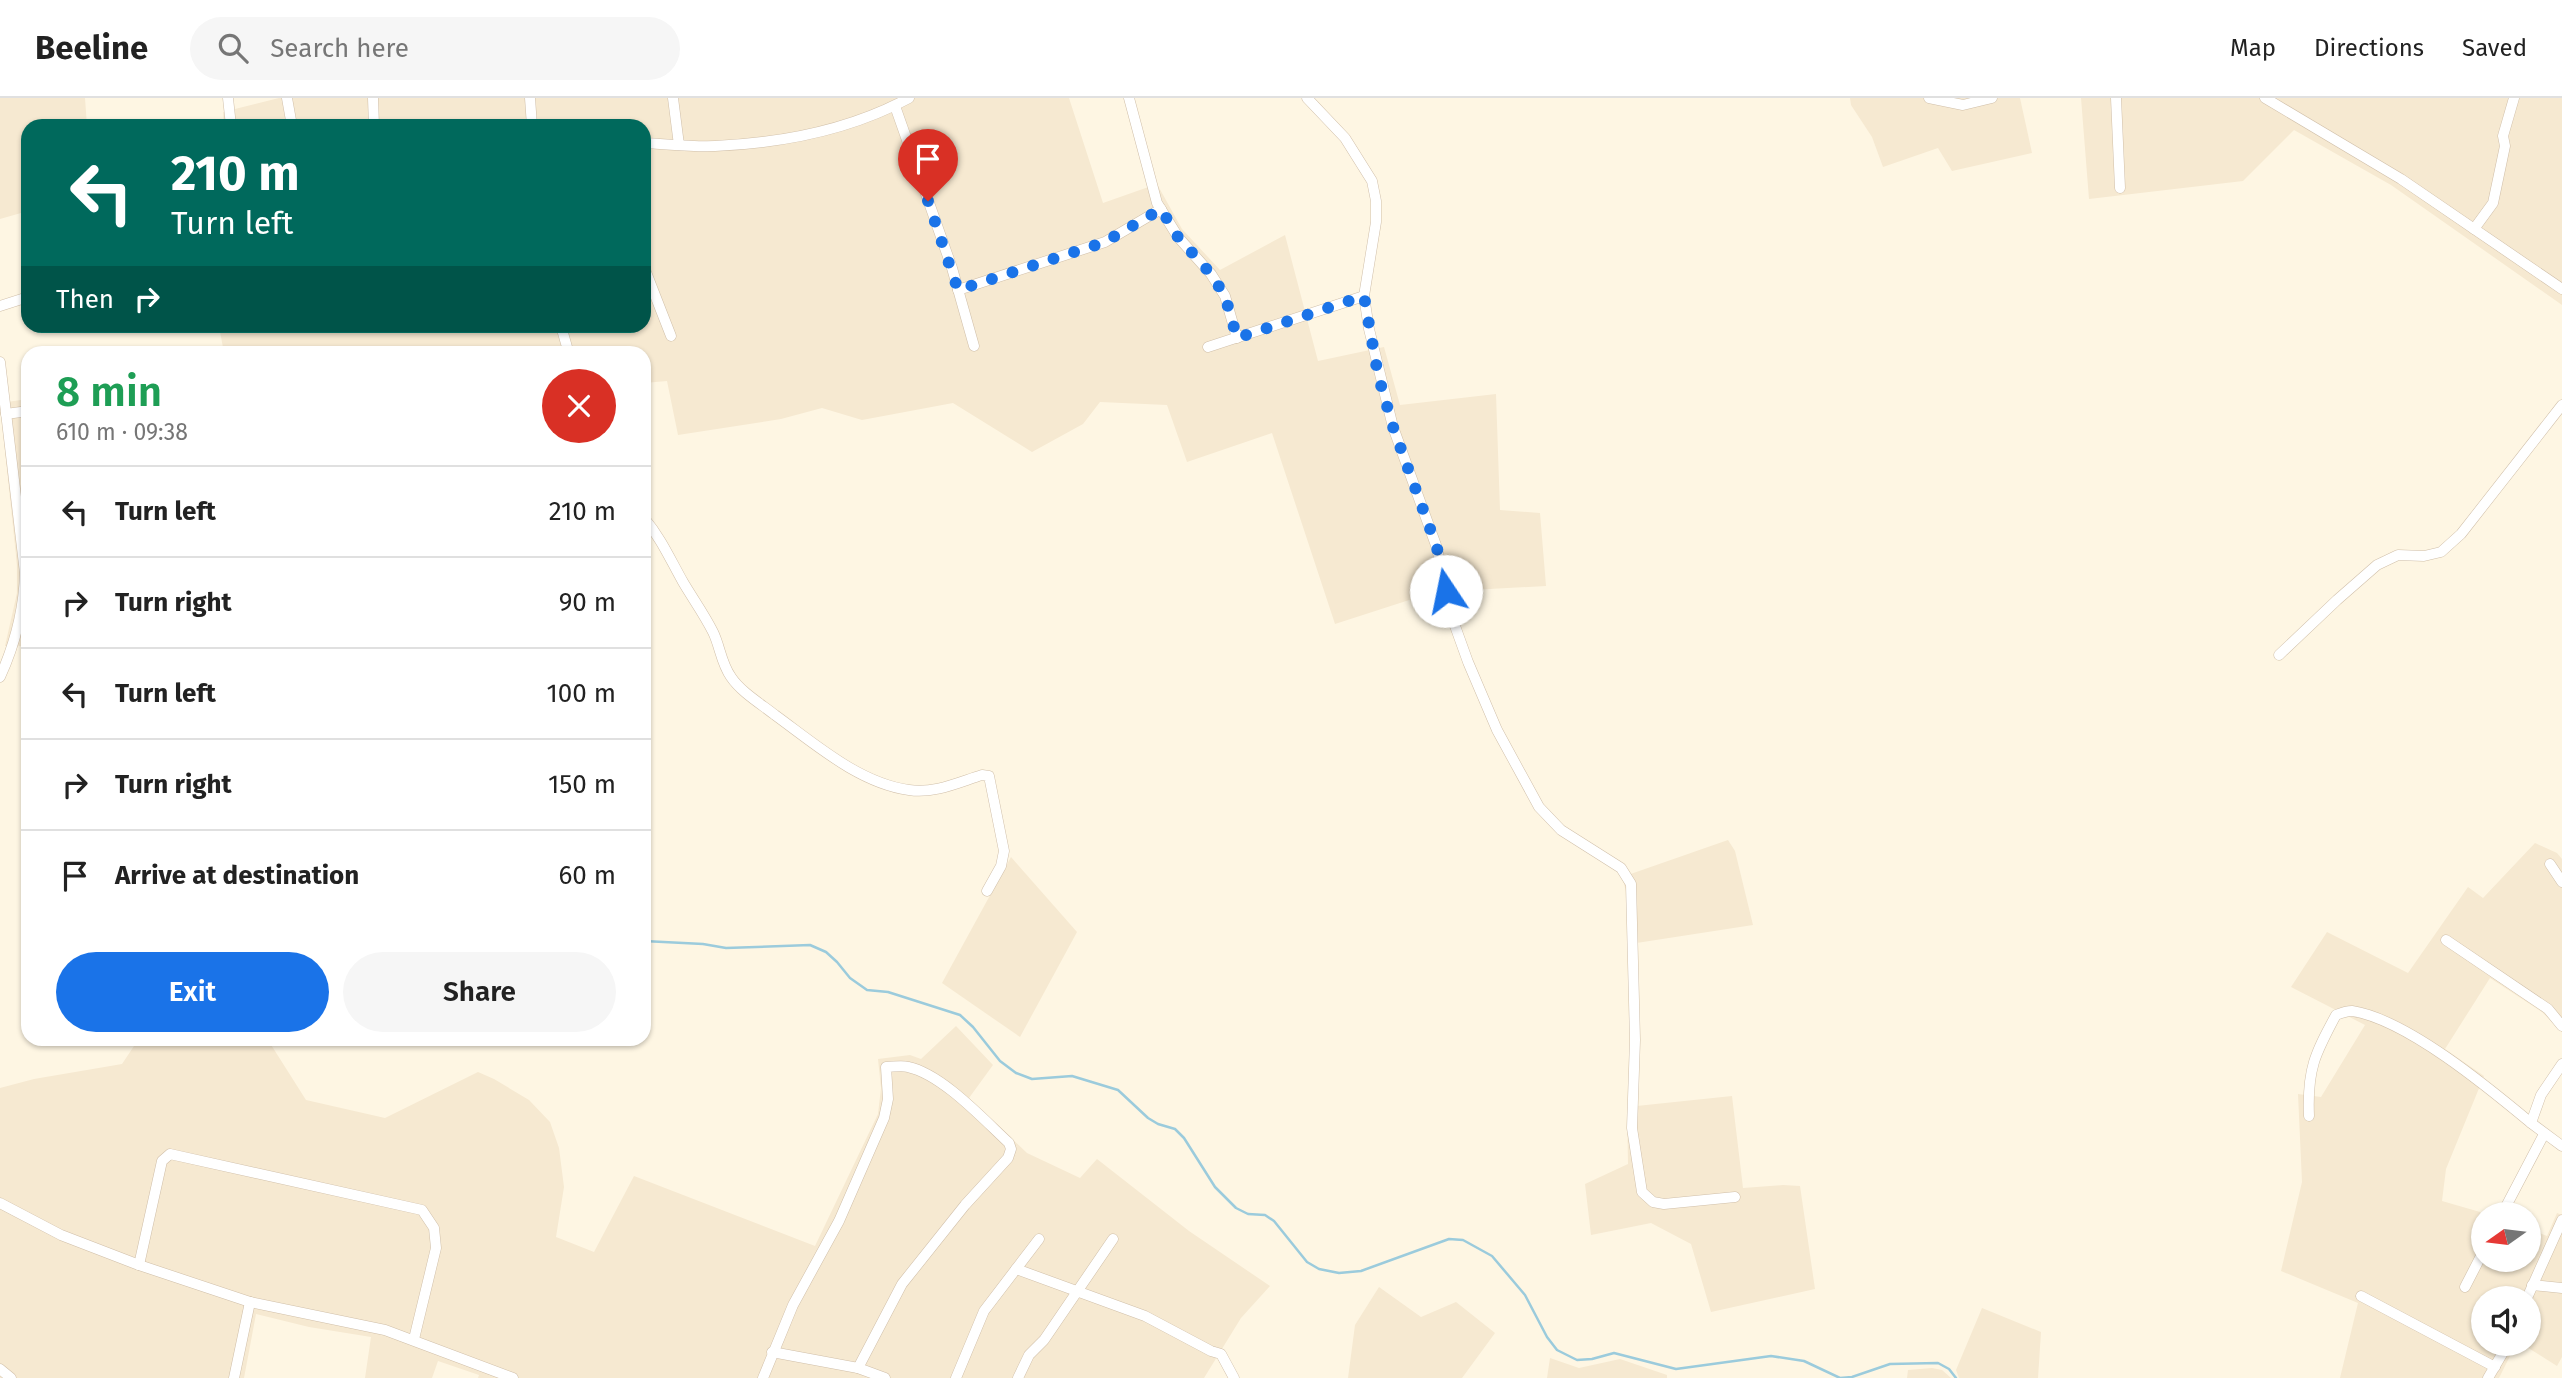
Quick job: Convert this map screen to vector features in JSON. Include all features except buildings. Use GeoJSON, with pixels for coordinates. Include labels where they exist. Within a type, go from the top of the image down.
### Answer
{"type":"FeatureCollection","features":[{"type":"Feature","properties":{"kind":"street"},"geometry":{"type":"LineString","coordinates":[[228,98],[230,119]]}},
{"type":"Feature","properties":{"kind":"street"},"geometry":{"type":"LineString","coordinates":[[287,98],[291,119]]}},
{"type":"Feature","properties":{"kind":"street"},"geometry":{"type":"LineString","coordinates":[[373,98],[374,119]]}},
{"type":"Feature","properties":{"kind":"street"},"geometry":{"type":"LineString","coordinates":[[530,98],[532,119]]}},
{"type":"Feature","properties":{"kind":"street"},"geometry":{"type":"LineString","coordinates":[[673,98],[679,145]]}},
{"type":"Feature","properties":{"kind":"street"},"geometry":{"type":"LineString","coordinates":[[651,143],[714,146],[790,138],[849,124],[909,98]]}},
{"type":"Feature","properties":{"kind":"street"},"geometry":{"type":"LineString","coordinates":[[1129,98],[1151,185],[1161,209],[1178,237],[1211,274],[1225,296],[1237,338]]}},
{"type":"Feature","properties":{"kind":"street"},"geometry":{"type":"LineString","coordinates":[[1307,98],[1345,138],[1371,180],[1376,201],[1376,222],[1364,296],[1378,375],[1393,427],[1437,548],[1450,612],[1468,662],[1497,730],[1539,807],[1561,830],[1621,868],[1631,884],[1635,1027],[1632,1128],[1642,1192],[1653,1202],[1664,1204],[1735,1196]]}},
{"type":"Feature","properties":{"kind":"street"},"geometry":{"type":"LineString","coordinates":[[1929,98],[1963,105],[1992,98]]}},
{"type":"Feature","properties":{"kind":"street"},"geometry":{"type":"LineString","coordinates":[[2116,98],[2120,188]]}},
{"type":"Feature","properties":{"kind":"street"},"geometry":{"type":"LineString","coordinates":[[2265,98],[2400,179],[2562,289]]}},
{"type":"Feature","properties":{"kind":"street"},"geometry":{"type":"LineString","coordinates":[[2474,229],[2493,203],[2505,146],[2503,136],[2514,98]]}},
{"type":"Feature","properties":{"kind":"street"},"geometry":{"type":"LineString","coordinates":[[895,106],[958,290],[974,346]]}},
{"type":"Feature","properties":{"kind":"street"},"geometry":{"type":"LineString","coordinates":[[958,290],[1105,242],[1161,209]]}},
{"type":"Feature","properties":{"kind":"street"},"geometry":{"type":"LineString","coordinates":[[651,285],[671,336]]}},
{"type":"Feature","properties":{"kind":"street"},"geometry":{"type":"LineString","coordinates":[[1208,347],[1364,296]]}},
{"type":"Feature","properties":{"kind":"street"},"geometry":{"type":"LineString","coordinates":[[0,306],[21,299]]}},
{"type":"Feature","properties":{"kind":"street"},"geometry":{"type":"LineString","coordinates":[[0,362],[21,539]]}},
{"type":"Feature","properties":{"kind":"street"},"geometry":{"type":"LineString","coordinates":[[2279,655],[2377,565],[2398,555],[2424,556],[2441,552],[2461,534],[2562,405]]}},
{"type":"Feature","properties":{"kind":"street"},"geometry":{"type":"LineString","coordinates":[[6,414],[21,412]]}},
{"type":"Feature","properties":{"kind":"street"},"geometry":{"type":"LineString","coordinates":[[651,526],[699,604],[715,635],[723,663],[732,678],[759,703],[845,764],[889,785],[911,791],[931,790],[982,775],[989,776],[1003,851],[1001,866],[987,891]]}},
{"type":"Feature","properties":{"kind":"street"},"geometry":{"type":"LineString","coordinates":[[0,677],[21,613]]}},
{"type":"Feature","properties":{"kind":"street"},"geometry":{"type":"LineString","coordinates":[[2550,864],[2562,882]]}},
{"type":"Feature","properties":{"kind":"street"},"geometry":{"type":"LineString","coordinates":[[2446,940],[2548,1009],[2562,1026]]}},
{"type":"Feature","properties":{"kind":"street"},"geometry":{"type":"LineString","coordinates":[[2309,1116],[2308,1092],[2314,1058],[2336,1015],[2350,1011],[2387,1022],[2450,1060],[2562,1146]]}},
{"type":"Feature","properties":{"kind":"street"},"geometry":{"type":"LineString","coordinates":[[2531,1123],[2541,1095],[2562,1064]]}},
{"type":"Feature","properties":{"kind":"street"},"geometry":{"type":"LineString","coordinates":[[763,1378],[793,1305],[838,1221],[884,1118],[888,1099],[886,1067],[907,1066],[922,1072],[955,1094],[1009,1143],[1011,1149],[1008,1158],[957,1215],[902,1284],[858,1368]]}},
{"type":"Feature","properties":{"kind":"street"},"geometry":{"type":"LineString","coordinates":[[2508,1202],[2544,1134]]}},
{"type":"Feature","properties":{"kind":"street"},"geometry":{"type":"LineString","coordinates":[[139,1265],[162,1161],[170,1154],[422,1210],[434,1228],[436,1248],[414,1339]]}},
{"type":"Feature","properties":{"kind":"street"},"geometry":{"type":"LineString","coordinates":[[0,1203],[61,1235],[139,1265],[250,1302],[385,1330],[513,1378]]}},
{"type":"Feature","properties":{"kind":"street"},"geometry":{"type":"LineString","coordinates":[[2562,1220],[2532,1285],[2562,1288]]}},
{"type":"Feature","properties":{"kind":"street"},"geometry":{"type":"LineString","coordinates":[[956,1378],[984,1311],[1039,1239]]}},
{"type":"Feature","properties":{"kind":"street"},"geometry":{"type":"LineString","coordinates":[[1018,1378],[1029,1355],[1044,1340],[1060,1312],[1113,1239]]}},
{"type":"Feature","properties":{"kind":"street"},"geometry":{"type":"LineString","coordinates":[[1016,1269],[1145,1316],[1211,1352],[1221,1354],[1234,1378]]}},
{"type":"Feature","properties":{"kind":"street"},"geometry":{"type":"LineString","coordinates":[[2465,1287],[2473,1272]]}},
{"type":"Feature","properties":{"kind":"street"},"geometry":{"type":"LineString","coordinates":[[2361,1296],[2495,1367]]}},
{"type":"Feature","properties":{"kind":"street"},"geometry":{"type":"LineString","coordinates":[[234,1378],[250,1302]]}},
{"type":"Feature","properties":{"kind":"street"},"geometry":{"type":"LineString","coordinates":[[772,1352],[858,1368],[885,1378]]}},
{"type":"Feature","properties":{"kind":"street"},"geometry":{"type":"LineString","coordinates":[[2488,1378],[2501,1356]]}},
{"type":"Feature","properties":{"kind":"street"},"geometry":{"type":"LineString","coordinates":[[0,1369],[11,1378]]}},
{"type":"Feature","properties":{"kind":"shaded area"},"geometry":{"type":"Polygon","coordinates":[[[0,98],[85,98],[86,119],[21,119],[21,213],[0,219],[0,98]]]}},
{"type":"Feature","properties":{"kind":"shaded area"},"geometry":{"type":"Polygon","coordinates":[[[279,98],[1069,98],[1103,203],[1157,184],[1182,229],[1220,270],[1285,235],[1318,361],[1384,347],[1400,405],[1496,394],[1500,510],[1540,513],[1546,586],[1434,592],[1335,624],[1272,433],[1187,462],[1167,405],[1100,402],[1083,424],[1032,452],[953,403],[862,420],[822,408],[781,419],[678,435],[667,381],[651,382],[651,346],[223,346],[220,333],[651,333],[651,119],[224,119],[223,112],[279,98]]]}},
{"type":"Feature","properties":{"kind":"shaded area"},"geometry":{"type":"Polygon","coordinates":[[[1850,98],[2020,98],[2032,153],[1952,171],[1938,148],[1883,167],[1872,137],[1851,105],[1850,98]]]}},
{"type":"Feature","properties":{"kind":"shaded area"},"geometry":{"type":"Polygon","coordinates":[[[2081,98],[2562,98],[2562,305],[2391,185],[2294,130],[2243,181],[2089,199],[2081,98]]]}},
{"type":"Feature","properties":{"kind":"shaded area"},"geometry":{"type":"Polygon","coordinates":[[[21,400],[21,646],[5,646],[17,593],[17,565],[0,403],[21,400]]]}},
{"type":"Feature","properties":{"kind":"shaded area"},"geometry":{"type":"Polygon","coordinates":[[[1728,840],[1735,851],[1753,925],[1630,944],[1626,891],[1622,877],[1728,840]]]}},
{"type":"Feature","properties":{"kind":"shaded area"},"geometry":{"type":"Polygon","coordinates":[[[2535,843],[2557,853],[2562,859],[2562,1032],[2542,1012],[2490,978],[2445,1049],[2484,1076],[2446,1169],[2442,1201],[2471,1209],[2471,1272],[2541,1272],[2541,1234],[2547,1236],[2557,1213],[2562,1215],[2562,1357],[2557,1366],[2541,1356],[2541,1286],[2471,1286],[2471,1356],[2510,1356],[2499,1378],[2340,1378],[2358,1303],[2281,1271],[2302,1182],[2298,1094],[2321,1097],[2365,1025],[2291,987],[2327,932],[2408,973],[2468,887],[2483,898],[2535,843]]]}},
{"type":"Feature","properties":{"kind":"shaded area"},"geometry":{"type":"Polygon","coordinates":[[[1011,857],[1077,932],[1020,1037],[942,983],[1011,857]]]}},
{"type":"Feature","properties":{"kind":"shaded area"},"geometry":{"type":"Polygon","coordinates":[[[956,1026],[993,1065],[969,1098],[1027,1153],[1080,1178],[1097,1159],[1189,1231],[1270,1286],[1241,1318],[1204,1378],[478,1378],[479,1375],[438,1361],[432,1378],[365,1378],[371,1337],[309,1327],[256,1314],[244,1378],[0,1378],[0,1088],[34,1079],[122,1064],[134,1046],[272,1046],[306,1100],[385,1118],[478,1072],[529,1100],[550,1122],[559,1148],[564,1187],[556,1237],[594,1252],[634,1176],[815,1246],[878,1114],[881,1088],[878,1059],[910,1055],[921,1059],[956,1026]]]}},
{"type":"Feature","properties":{"kind":"shaded area"},"geometry":{"type":"Polygon","coordinates":[[[1732,1096],[1743,1188],[1800,1186],[1815,1289],[1711,1312],[1691,1244],[1651,1223],[1591,1235],[1585,1184],[1628,1164],[1627,1107],[1732,1096]]]}},
{"type":"Feature","properties":{"kind":"shaded area"},"geometry":{"type":"Polygon","coordinates":[[[1379,1287],[1421,1317],[1456,1302],[1495,1333],[1462,1378],[1348,1378],[1355,1325],[1379,1287]]]}},
{"type":"Feature","properties":{"kind":"shaded area"},"geometry":{"type":"Polygon","coordinates":[[[1982,1308],[2041,1332],[2038,1378],[1959,1378],[1956,1370],[1982,1308]]]}},
{"type":"Feature","properties":{"kind":"shaded area"},"geometry":{"type":"Polygon","coordinates":[[[1550,1358],[1579,1368],[1620,1359],[1667,1375],[1667,1378],[1547,1378],[1550,1358]]]}},
{"type":"Feature","properties":{"kind":"shaded area"},"geometry":{"type":"Polygon","coordinates":[[[1908,1370],[1942,1370],[1951,1378],[1907,1378],[1908,1370]]]}},
{"type":"Feature","properties":{"kind":"waterway"},"geometry":{"type":"LineString","coordinates":[[651,941],[726,948],[810,945],[826,952],[850,978],[867,990],[888,992],[960,1015],[1000,1061],[1016,1073],[1032,1079],[1072,1076],[1118,1090],[1148,1118],[1175,1129],[1184,1138],[1215,1187],[1236,1208],[1248,1214],[1265,1215],[1274,1221],[1307,1262],[1319,1269],[1339,1273],[1361,1271],[1449,1239],[1463,1240],[1492,1256],[1525,1295],[1547,1337],[1557,1350],[1577,1360],[1614,1353],[1676,1369],[1771,1356],[1804,1361],[1840,1378],[1852,1377],[1890,1364],[1938,1363],[1949,1369],[1956,1378]]}},
{"type":"Feature","properties":{"kind":"route"},"geometry":{"type":"LineString","coordinates":[[928,201],[958,290],[1105,242],[1161,209],[1178,237],[1211,274],[1225,296],[1237,338],[1364,296],[1378,375],[1393,427],[1437,548],[1446,591]]}}]}
